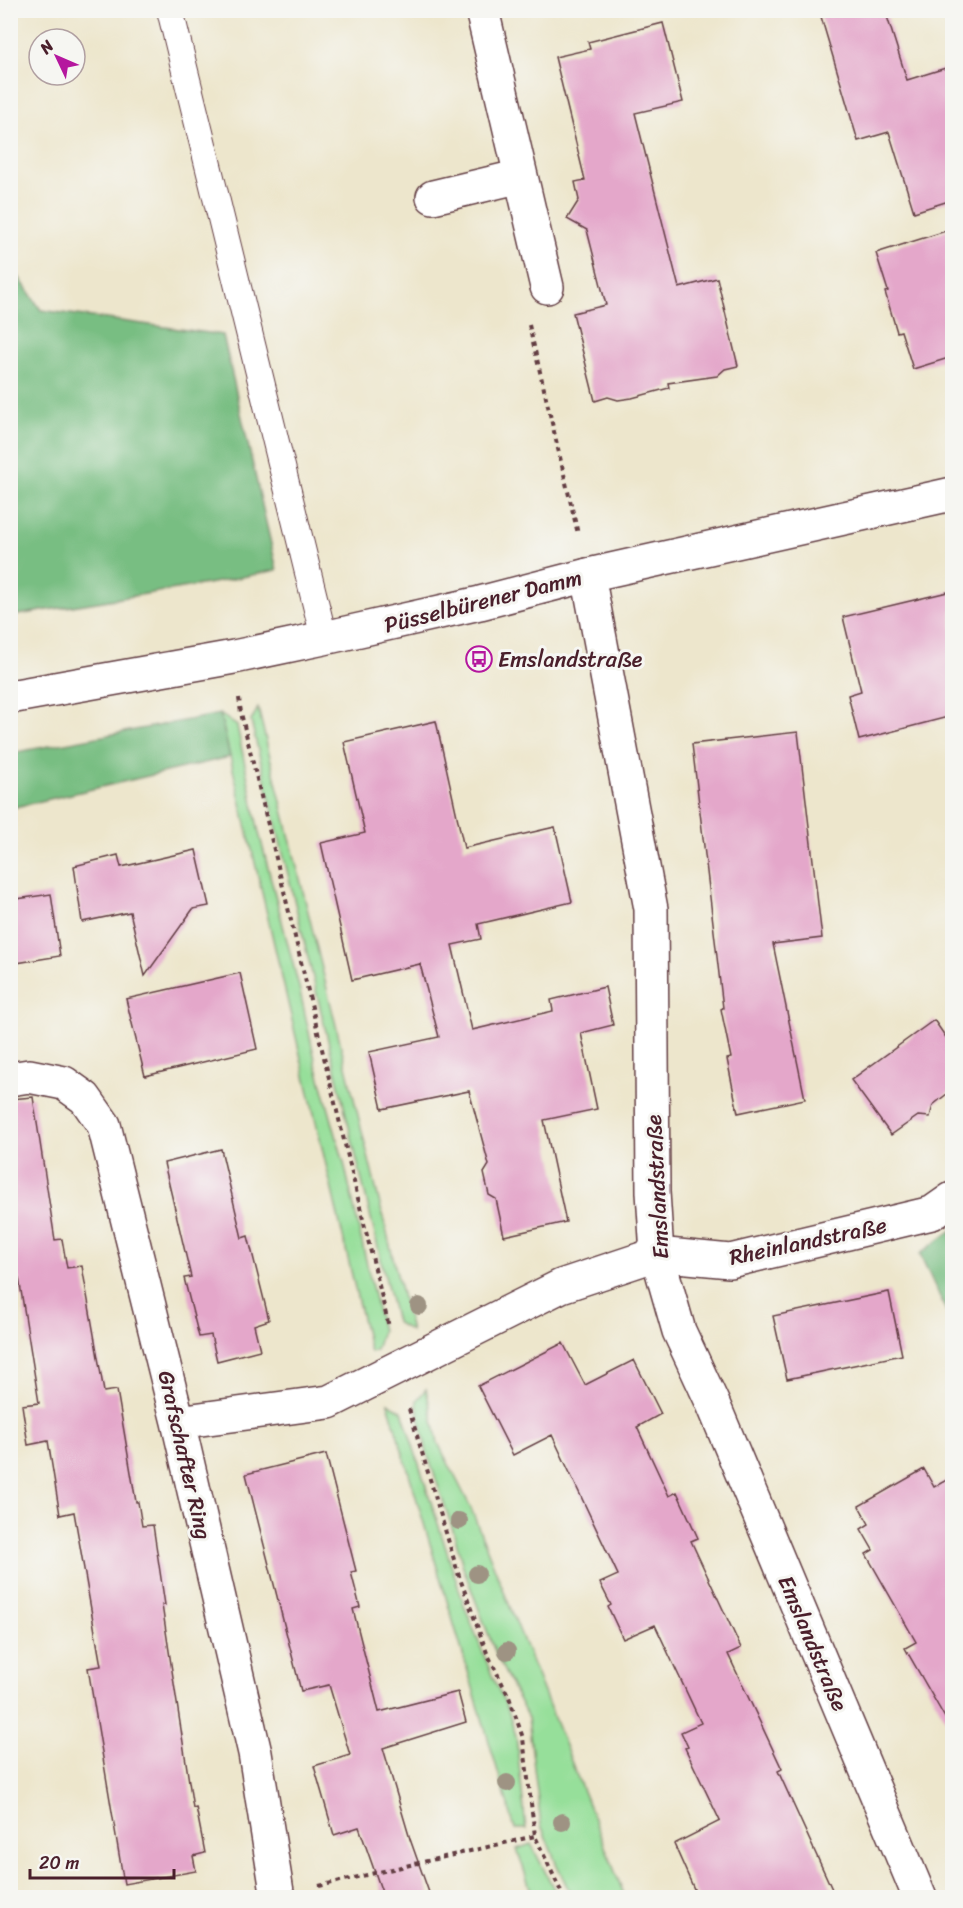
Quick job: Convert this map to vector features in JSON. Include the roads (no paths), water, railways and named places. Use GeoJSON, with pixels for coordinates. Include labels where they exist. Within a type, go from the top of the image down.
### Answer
{"type":"FeatureCollection","features":[{"type":"Feature","properties":{"kind":"street"},"geometry":{"type":"LineString","coordinates":[[482,10],[547,287]]}},
{"type":"Feature","properties":{"kind":"street"},"geometry":{"type":"LineString","coordinates":[[433,197],[521,176]]}},
{"type":"Feature","properties":{"kind":"street","name":"Püsselbürener Damm"},"geometry":{"type":"LineString","coordinates":[[10,697],[234,657],[324,638],[952,494]]}},
{"type":"Feature","properties":{"kind":"street","name":"Emslandstraße"},"geometry":{"type":"LineString","coordinates":[[588,576],[651,909],[653,1192],[657,1254],[679,1331],[713,1404],[920,1898]]}},
{"type":"Feature","properties":{"kind":"street","name":"Grafschafter Ring"},"geometry":{"type":"LineString","coordinates":[[10,1079],[29,1076],[64,1083],[85,1098],[104,1125],[178,1422],[255,1752],[278,1897]]}},
{"type":"Feature","properties":{"kind":"street","name":"Rheinlandstraße"},"geometry":{"type":"LineString","coordinates":[[657,1254],[730,1261],[932,1214],[952,1198]]}},
{"type":"Feature","properties":{"kind":"street"},"geometry":{"type":"LineString","coordinates":[[178,1422],[329,1402],[561,1286],[657,1254]]}},
{"type":"Feature","properties":{"kind":"lane"},"geometry":{"type":"LineString","coordinates":[[170,10],[324,638]]}},
{"type":"Feature","properties":{"kind":"place","name":"Emslandstraße"},"geometry":{"type":"Point","coordinates":[479,659]}}]}
